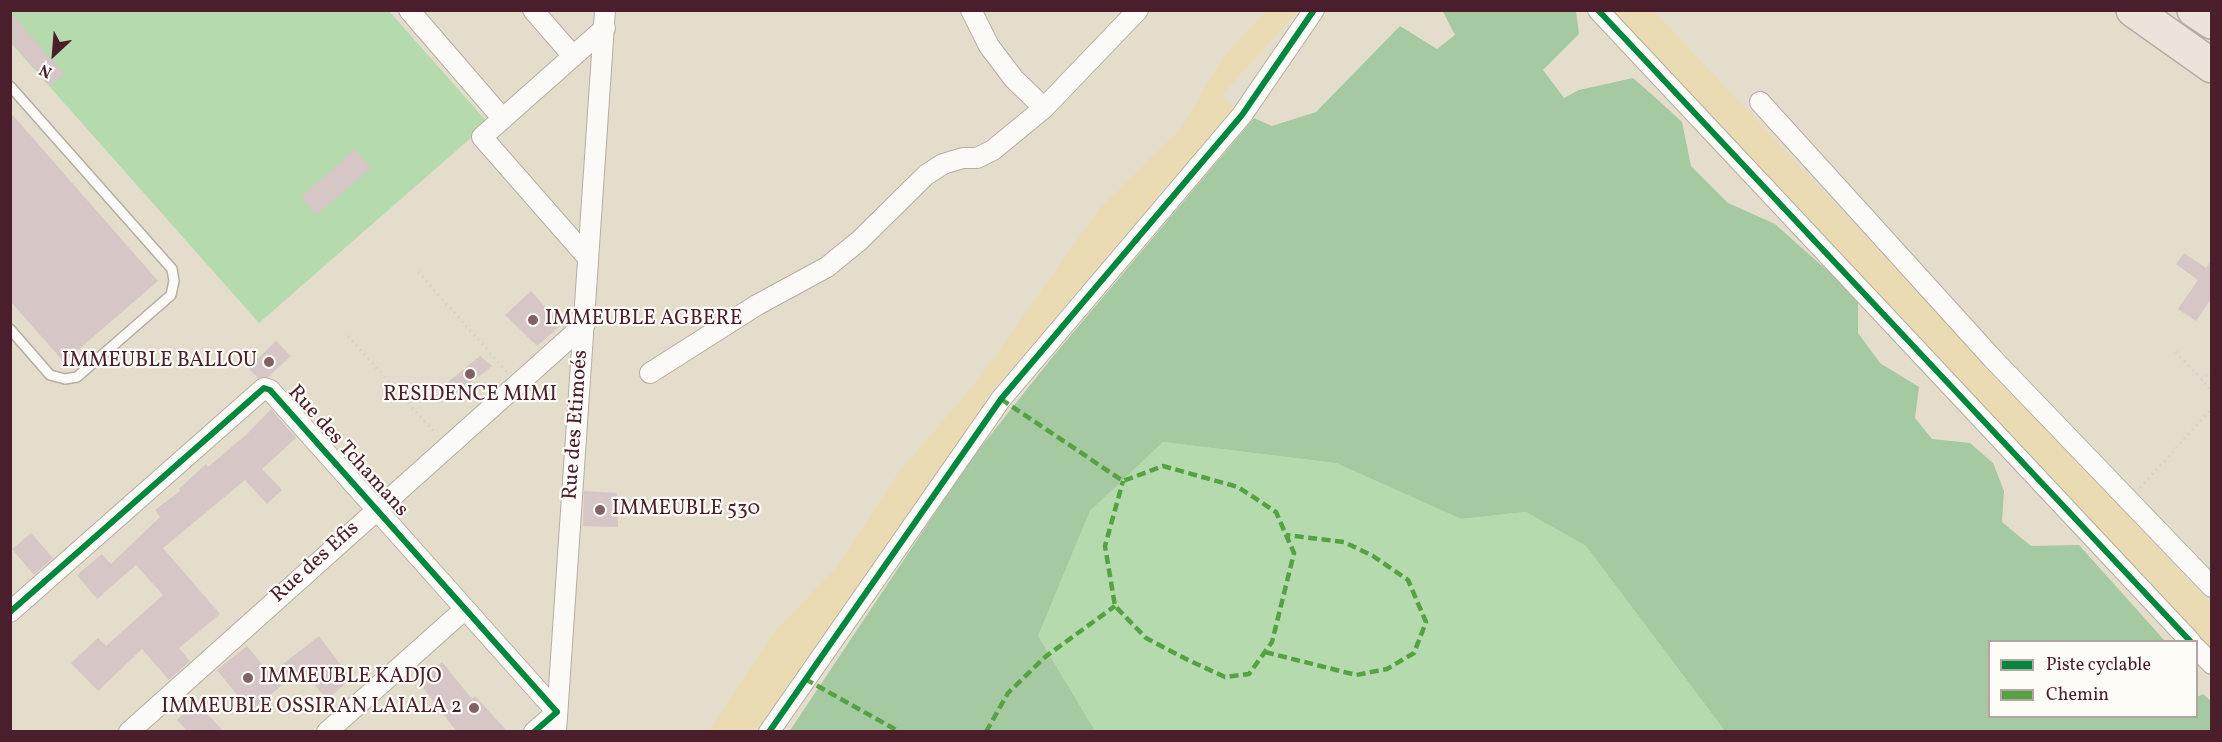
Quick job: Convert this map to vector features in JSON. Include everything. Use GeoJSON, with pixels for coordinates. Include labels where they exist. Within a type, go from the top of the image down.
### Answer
{"type":"FeatureCollection","features":[{"type":"Feature","properties":{"kind":"highway"},"geometry":{"type":"LineString","coordinates":[[2133,10],[2211,66]]}},
{"type":"Feature","properties":{"kind":"highway"},"geometry":{"type":"LineString","coordinates":[[2194,10],[2211,22]]}},
{"type":"Feature","properties":{"kind":"street"},"geometry":{"type":"LineString","coordinates":[[409,10],[503,119]]}},
{"type":"Feature","properties":{"kind":"street"},"geometry":{"type":"LineString","coordinates":[[533,10],[573,56]]}},
{"type":"Feature","properties":{"kind":"street"},"geometry":{"type":"LineString","coordinates":[[970,10],[989,46],[1014,79],[1044,108]]}},
{"type":"Feature","properties":{"kind":"street"},"geometry":{"type":"LineString","coordinates":[[650,374],[757,305],[827,267],[859,241],[926,175],[943,164],[963,158],[977,158],[993,150],[1044,108],[1138,10]]}},
{"type":"Feature","properties":{"kind":"street"},"geometry":{"type":"LineString","coordinates":[[769,732],[1001,399],[1242,115],[1314,10]]}},
{"type":"Feature","properties":{"kind":"street"},"geometry":{"type":"LineString","coordinates":[[1598,10],[2189,640]]}},
{"type":"Feature","properties":{"kind":"street"},"geometry":{"type":"LineString","coordinates":[[588,258],[482,138],[573,56],[605,19]]}},
{"type":"Feature","properties":{"kind":"street","name":"Rue des Etimoés"},"geometry":{"type":"LineString","coordinates":[[556,732],[605,19]]}},
{"type":"Feature","properties":{"kind":"street"},"geometry":{"type":"LineString","coordinates":[[1760,102],[1993,359],[2211,587]]}},
{"type":"Feature","properties":{"kind":"street","name":"Rue des Efis"},"geometry":{"type":"LineString","coordinates":[[129,732],[585,324]]}},
{"type":"Feature","properties":{"kind":"street","name":"Rue des Tchamans"},"geometry":{"type":"LineString","coordinates":[[10,612],[264,388],[270,390],[557,712]]}},
{"type":"Feature","properties":{"kind":"street"},"geometry":{"type":"LineString","coordinates":[[327,732],[465,609]]}},
{"type":"Feature","properties":{"kind":"street"},"geometry":{"type":"LineString","coordinates":[[2198,650],[2211,664]]}},
{"type":"Feature","properties":{"kind":"street"},"geometry":{"type":"LineString","coordinates":[[534,732],[557,712]]}},
{"type":"Feature","properties":{"kind":"lane"},"geometry":{"type":"LineString","coordinates":[[10,86],[172,269],[174,281],[171,295],[77,377],[65,379],[50,375],[10,329]]}},
{"type":"Feature","properties":{"kind":"path"},"geometry":{"type":"LineString","coordinates":[[418,272],[518,384]]}},
{"type":"Feature","properties":{"kind":"path"},"geometry":{"type":"LineString","coordinates":[[348,336],[447,446]]}},
{"type":"Feature","properties":{"kind":"path"},"geometry":{"type":"LineString","coordinates":[[2176,352],[2211,392]]}},
{"type":"Feature","properties":{"kind":"path"},"geometry":{"type":"LineString","coordinates":[[2202,381],[2211,370]]}},
{"type":"Feature","properties":{"kind":"path"},"geometry":{"type":"LineString","coordinates":[[2129,501],[2211,408]]}},
{"type":"Feature","properties":{"kind":"green space"},"geometry":{"type":"Polygon","coordinates":[[[1442,10],[1576,11],[1579,34],[1543,70],[1564,98],[1579,90],[1633,78],[1658,100],[1682,122],[1691,166],[1728,203],[1775,224],[1858,298],[1858,333],[1880,363],[1919,387],[1915,418],[1932,439],[1970,443],[1993,463],[2004,491],[2002,522],[2031,546],[2079,545],[2164,640],[1988,640],[1988,718],[2198,718],[2198,696],[2203,694],[2212,702],[2211,731],[1725,731],[1586,546],[1526,512],[1461,519],[1336,463],[1163,442],[1090,511],[1038,636],[1095,731],[789,732],[969,462],[1055,354],[1254,118],[1272,126],[1316,112],[1400,26],[1437,49],[1455,35],[1442,10]]]}},
{"type":"Feature","properties":{"kind":"green space"},"geometry":{"type":"Polygon","coordinates":[[[11,11],[389,11],[488,123],[259,323],[11,43],[11,11]]]}},
{"type":"Feature","properties":{"kind":"green space"},"geometry":{"type":"Polygon","coordinates":[[[1163,442],[1336,463],[1461,519],[1526,512],[1586,546],[1725,731],[1095,731],[1038,636],[1090,511],[1163,442]]]}},
{"type":"Feature","properties":{"kind":"sand"},"geometry":{"type":"Polygon","coordinates":[[[1267,10],[1298,11],[1222,95],[1234,107],[996,387],[756,731],[709,731],[774,632],[837,567],[898,473],[978,380],[1099,209],[1181,128],[1224,56],[1267,10]]]}},
{"type":"Feature","properties":{"kind":"sand"},"geometry":{"type":"Polygon","coordinates":[[[1607,11],[1654,11],[2211,604],[2211,651],[1607,11]]]}},
{"type":"Feature","properties":{"kind":"building"},"geometry":{"type":"Polygon","coordinates":[[[10,12],[64,74],[50,86],[10,41],[10,12]]]}},
{"type":"Feature","properties":{"kind":"building"},"geometry":{"type":"Polygon","coordinates":[[[10,112],[158,281],[64,362],[10,301],[10,112]]]}},
{"type":"Feature","properties":{"kind":"building"},"geometry":{"type":"Polygon","coordinates":[[[355,149],[371,168],[316,215],[301,197],[355,149]]]}},
{"type":"Feature","properties":{"kind":"building"},"geometry":{"type":"Polygon","coordinates":[[[2184,253],[2206,268],[2211,261],[2211,299],[2196,321],[2178,309],[2198,280],[2176,264],[2184,253]]]}},
{"type":"Feature","properties":{"kind":"building","name":"IMMEUBLE AGBERE"},"geometry":{"type":"Polygon","coordinates":[[[531,291],[561,325],[537,346],[505,315],[531,291]]]}},
{"type":"Feature","properties":{"kind":"building","name":"IMMEUBLE BALLOU"},"geometry":{"type":"Polygon","coordinates":[[[276,341],[291,356],[268,377],[258,378],[248,368],[276,341]]]}},
{"type":"Feature","properties":{"kind":"building","name":"RESIDENCE MIMI"},"geometry":{"type":"Polygon","coordinates":[[[480,356],[492,366],[458,393],[448,382],[480,356]]]}},
{"type":"Feature","properties":{"kind":"building"},"geometry":{"type":"Polygon","coordinates":[[[271,409],[296,438],[262,469],[282,490],[267,504],[245,480],[163,548],[220,614],[179,648],[190,661],[169,680],[142,649],[98,691],[71,663],[98,638],[106,646],[163,595],[136,565],[97,599],[77,575],[102,554],[111,564],[160,517],[155,510],[180,491],[179,489],[206,464],[208,467],[248,433],[271,409]]]}},
{"type":"Feature","properties":{"kind":"building","name":"IMMEUBLE 530"},"geometry":{"type":"Polygon","coordinates":[[[584,491],[617,493],[618,527],[583,526],[584,491]]]}},
{"type":"Feature","properties":{"kind":"building"},"geometry":{"type":"Polygon","coordinates":[[[31,533],[53,558],[34,575],[12,549],[31,533]]]}},
{"type":"Feature","properties":{"kind":"building"},"geometry":{"type":"Polygon","coordinates":[[[319,636],[351,679],[327,699],[301,670],[250,711],[217,670],[247,646],[270,674],[319,636]]]}},
{"type":"Feature","properties":{"kind":"building"},"geometry":{"type":"Polygon","coordinates":[[[442,662],[472,699],[475,696],[508,732],[457,732],[418,681],[442,662]]]}},
{"type":"Feature","properties":{"kind":"building"},"geometry":{"type":"Polygon","coordinates":[[[196,702],[224,732],[188,732],[177,720],[196,702]]]}},
{"type":"Feature","properties":{"kind":"marked path"},"geometry":{"type":"LineString","coordinates":[[1001,399],[1123,481],[1163,466],[1238,487],[1276,512],[1294,553],[1272,642],[1249,674],[1225,677],[1188,660],[1146,638],[1115,606],[1105,546],[1123,481]]}},
{"type":"Feature","properties":{"kind":"marked path"},"geometry":{"type":"LineString","coordinates":[[1265,652],[1356,675],[1387,669],[1414,653],[1426,622],[1408,580],[1373,556],[1344,542],[1286,535]]}},
{"type":"Feature","properties":{"kind":"marked path"},"geometry":{"type":"LineString","coordinates":[[986,732],[1008,693],[1045,657],[1115,606]]}},
{"type":"Feature","properties":{"kind":"marked path"},"geometry":{"type":"LineString","coordinates":[[805,679],[900,732]]}},
{"type":"Feature","properties":{"kind":"cycle path"},"geometry":{"type":"LineString","coordinates":[[769,732],[1001,399],[1242,115],[1314,10]]}},
{"type":"Feature","properties":{"kind":"cycle path"},"geometry":{"type":"LineString","coordinates":[[1598,10],[2189,640]]}},
{"type":"Feature","properties":{"kind":"cycle path"},"geometry":{"type":"LineString","coordinates":[[10,612],[264,388],[270,390],[557,712],[534,732]]}},
{"type":"Feature","properties":{"kind":"place","name":"IMMEUBLE AGBERE"},"geometry":{"type":"Point","coordinates":[533,320]}},
{"type":"Feature","properties":{"kind":"place","name":"IMMEUBLE BALLOU"},"geometry":{"type":"Point","coordinates":[269,362]}},
{"type":"Feature","properties":{"kind":"place","name":"RESIDENCE MIMI"},"geometry":{"type":"Point","coordinates":[470,374]}},
{"type":"Feature","properties":{"kind":"place","name":"IMMEUBLE 530"},"geometry":{"type":"Point","coordinates":[600,510]}},
{"type":"Feature","properties":{"kind":"place","name":"IMMEUBLE KADJO"},"geometry":{"type":"Point","coordinates":[248,678]}},
{"type":"Feature","properties":{"kind":"place","name":"IMMEUBLE OSSIRAN LAIALA 2"},"geometry":{"type":"Point","coordinates":[474,708]}}]}
